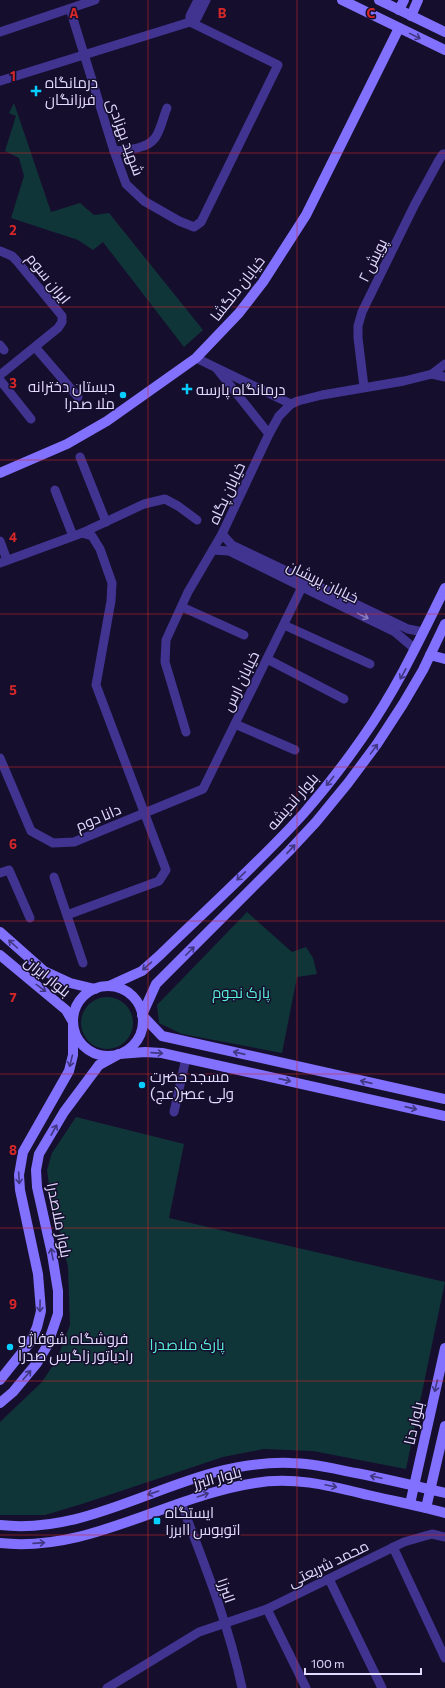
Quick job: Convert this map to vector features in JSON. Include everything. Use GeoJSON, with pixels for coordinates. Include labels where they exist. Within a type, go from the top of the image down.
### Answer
{"type":"FeatureCollection","features":[{"type":"Feature","properties":{"kind":"main road"},"geometry":{"type":"LineString","coordinates":[[342,0],[445,50]]}},
{"type":"Feature","properties":{"kind":"main road"},"geometry":{"type":"LineString","coordinates":[[379,0],[445,32]]}},
{"type":"Feature","properties":{"kind":"main road"},"geometry":{"type":"LineString","coordinates":[[399,10],[404,0]]}},
{"type":"Feature","properties":{"kind":"main road"},"geometry":{"type":"LineString","coordinates":[[411,16],[418,0]]}},
{"type":"Feature","properties":{"kind":"main road","name":"خیابان دلگشا"},"geometry":{"type":"LineString","coordinates":[[0,473],[67,444],[107,421],[196,358],[239,313],[263,282],[306,215],[399,28]]}},
{"type":"Feature","properties":{"kind":"main road","name":"بلوار اندیشه"},"geometry":{"type":"LineString","coordinates":[[109,986],[142,971],[160,955],[278,841],[304,812],[336,774],[390,696],[445,588]]}},
{"type":"Feature","properties":{"kind":"main road","name":"بلوار اندیشه"},"geometry":{"type":"LineString","coordinates":[[142,1015],[156,984],[289,851],[316,822],[348,783],[377,744],[403,704],[430,655],[442,642],[445,624]]}},
{"type":"Feature","properties":{"kind":"main road"},"geometry":{"type":"LineString","coordinates":[[430,655],[445,659]]}},
{"type":"Feature","properties":{"kind":"main road","name":"بلوار ایران"},"geometry":{"type":"LineString","coordinates":[[0,932],[44,971],[70,983],[95,989]]}},
{"type":"Feature","properties":{"kind":"main road","name":"بلوار ایران"},"geometry":{"type":"LineString","coordinates":[[0,955],[21,974],[45,991],[61,1005],[66,1010],[73,1022]]}},
{"type":"Feature","properties":{"kind":"main road"},"geometry":{"type":"LineString","coordinates":[[0,1380],[31,1341],[37,1326],[40,1311],[38,1274],[20,1190],[20,1162],[23,1152],[36,1127],[69,1071],[73,1055],[74,1012],[79,1002],[86,994],[95,989],[109,986],[118,988],[130,995],[139,1006],[142,1015],[140,1035],[128,1050],[119,1054]]}},
{"type":"Feature","properties":{"kind":"main road"},"geometry":{"type":"LineString","coordinates":[[142,1015],[162,1036],[445,1099]]}},
{"type":"Feature","properties":{"kind":"main road"},"geometry":{"type":"LineString","coordinates":[[73,1022],[75,1033],[80,1042],[88,1050],[98,1054],[108,1056],[145,1052],[162,1053],[445,1116]]}},
{"type":"Feature","properties":{"kind":"main road","name":"بلوار ملاصدرا"},"geometry":{"type":"LineString","coordinates":[[0,1403],[13,1392],[37,1363],[47,1346],[58,1314],[58,1291],[52,1254],[37,1187],[36,1170],[39,1154],[64,1112],[95,1069],[99,1065],[119,1054]]}},
{"type":"Feature","properties":{"kind":"main road","name":"بلوار دنا"},"geometry":{"type":"LineString","coordinates":[[410,1504],[445,1348]]}},
{"type":"Feature","properties":{"kind":"main road"},"geometry":{"type":"LineString","coordinates":[[426,1508],[445,1426]]}},
{"type":"Feature","properties":{"kind":"main road","name":"بلوار البرز"},"geometry":{"type":"LineString","coordinates":[[0,1524],[18,1527],[52,1524],[84,1517],[215,1472],[254,1464],[292,1463],[330,1467],[414,1485],[445,1494]]}},
{"type":"Feature","properties":{"kind":"main road","name":"بلوار البرز"},"geometry":{"type":"LineString","coordinates":[[0,1543],[26,1544],[55,1542],[75,1538],[220,1490],[256,1482],[291,1481],[327,1485],[445,1513]]}},
{"type":"Feature","properties":{"kind":"street"},"geometry":{"type":"LineString","coordinates":[[190,22],[190,16],[198,0]]}},
{"type":"Feature","properties":{"kind":"street"},"geometry":{"type":"LineString","coordinates":[[0,81],[190,22],[197,18],[206,0]]}},
{"type":"Feature","properties":{"kind":"street"},"geometry":{"type":"LineString","coordinates":[[0,32],[70,9],[87,1]]}},
{"type":"Feature","properties":{"kind":"street","name":"شهید بهزادی"},"geometry":{"type":"LineString","coordinates":[[70,9],[114,151],[126,184],[144,202],[179,221],[194,227],[201,222],[278,65],[190,22]]}},
{"type":"Feature","properties":{"kind":"street"},"geometry":{"type":"LineString","coordinates":[[114,151],[135,148],[148,144],[155,138],[167,108]]}},
{"type":"Feature","properties":{"kind":"street","name":"پویش ۲"},"geometry":{"type":"LineString","coordinates":[[364,387],[358,338],[358,326],[362,312],[415,204],[439,160],[443,154],[445,154]]}},
{"type":"Feature","properties":{"kind":"street","name":"ایران سوم"},"geometry":{"type":"LineString","coordinates":[[0,251],[12,256],[16,260],[62,316],[62,322],[58,328],[0,375]]}},
{"type":"Feature","properties":{"kind":"street"},"geometry":{"type":"LineString","coordinates":[[35,347],[78,397]]}},
{"type":"Feature","properties":{"kind":"street"},"geometry":{"type":"LineString","coordinates":[[196,358],[291,404],[322,395],[404,381],[432,374],[445,364]]}},
{"type":"Feature","properties":{"kind":"street"},"geometry":{"type":"LineString","coordinates":[[215,366],[269,434]]}},
{"type":"Feature","properties":{"kind":"street"},"geometry":{"type":"LineString","coordinates":[[432,374],[445,377]]}},
{"type":"Feature","properties":{"kind":"street"},"geometry":{"type":"LineString","coordinates":[[0,380],[30,419]]}},
{"type":"Feature","properties":{"kind":"street","name":"خیابان پگاه"},"geometry":{"type":"LineString","coordinates":[[186,732],[165,662],[166,640],[188,592],[222,534],[269,434],[279,416],[291,404]]}},
{"type":"Feature","properties":{"kind":"street"},"geometry":{"type":"LineString","coordinates":[[80,457],[106,522]]}},
{"type":"Feature","properties":{"kind":"street"},"geometry":{"type":"LineString","coordinates":[[55,490],[73,536]]}},
{"type":"Feature","properties":{"kind":"street"},"geometry":{"type":"LineString","coordinates":[[0,541],[4,562],[82,533],[144,504],[164,499],[178,506],[197,520]]}},
{"type":"Feature","properties":{"kind":"street"},"geometry":{"type":"LineString","coordinates":[[67,915],[159,881],[166,870],[96,685],[111,601],[112,582],[100,549],[92,536],[82,533]]}},
{"type":"Feature","properties":{"kind":"street","name":"خیابان پریشان"},"geometry":{"type":"LineString","coordinates":[[222,534],[232,545],[408,629],[423,632]]}},
{"type":"Feature","properties":{"kind":"street","name":"خیابان پریشان"},"geometry":{"type":"LineString","coordinates":[[213,550],[229,551],[395,632],[415,649]]}},
{"type":"Feature","properties":{"kind":"street","name":"خیابان ارس"},"geometry":{"type":"LineString","coordinates":[[203,789],[302,587]]}},
{"type":"Feature","properties":{"kind":"street"},"geometry":{"type":"LineString","coordinates":[[182,607],[244,635]]}},
{"type":"Feature","properties":{"kind":"street"},"geometry":{"type":"LineString","coordinates":[[284,625],[370,664]]}},
{"type":"Feature","properties":{"kind":"street"},"geometry":{"type":"LineString","coordinates":[[267,659],[344,699]]}},
{"type":"Feature","properties":{"kind":"street"},"geometry":{"type":"LineString","coordinates":[[235,724],[295,750]]}},
{"type":"Feature","properties":{"kind":"street","name":"دانا دوم"},"geometry":{"type":"LineString","coordinates":[[0,758],[4,779],[31,831],[53,843],[74,842],[203,789]]}},
{"type":"Feature","properties":{"kind":"street"},"geometry":{"type":"LineString","coordinates":[[0,873],[9,870],[30,918]]}},
{"type":"Feature","properties":{"kind":"street"},"geometry":{"type":"LineString","coordinates":[[54,877],[83,963]]}},
{"type":"Feature","properties":{"kind":"street"},"geometry":{"type":"LineString","coordinates":[[174,1112],[186,1058]]}},
{"type":"Feature","properties":{"kind":"street","name":"البرز۱"},"geometry":{"type":"LineString","coordinates":[[181,1503],[236,1656],[242,1688]]}},
{"type":"Feature","properties":{"kind":"street","name":"محمد شریعتی"},"geometry":{"type":"LineString","coordinates":[[107,1688],[200,1632],[267,1609],[404,1542],[432,1534],[445,1537]]}},
{"type":"Feature","properties":{"kind":"street"},"geometry":{"type":"LineString","coordinates":[[393,1547],[445,1658]]}},
{"type":"Feature","properties":{"kind":"street"},"geometry":{"type":"LineString","coordinates":[[329,1579],[382,1688]]}},
{"type":"Feature","properties":{"kind":"street"},"geometry":{"type":"LineString","coordinates":[[267,1609],[306,1688]]}},
{"type":"Feature","properties":{"kind":"green space"},"geometry":{"type":"Polygon","coordinates":[[[14,103],[51,212],[80,203],[94,215],[109,213],[203,330],[184,347],[103,242],[93,250],[78,240],[11,218],[24,176],[19,158],[5,151],[16,116],[9,113],[14,103]]]}},
{"type":"Feature","properties":{"kind":"green space","name":"پارک نجوم"},"geometry":{"type":"Polygon","coordinates":[[[247,912],[292,952],[306,947],[313,958],[317,974],[297,977],[282,1053],[182,1034],[159,1023],[157,1005],[247,912]]]}},
{"type":"Feature","properties":{"kind":"green space"},"geometry":{"type":"Polygon","coordinates":[[[102,997],[112,997],[126,1004],[133,1018],[133,1028],[126,1042],[112,1049],[102,1049],[92,1045],[85,1038],[81,1028],[81,1018],[85,1008],[92,1001],[102,997]]]}},
{"type":"Feature","properties":{"kind":"green space","name":"پارک ملاصدرا"},"geometry":{"type":"Polygon","coordinates":[[[76,1117],[184,1144],[169,1218],[445,1282],[406,1469],[313,1451],[264,1449],[223,1457],[45,1515],[0,1515],[0,1422],[42,1382],[57,1359],[70,1325],[68,1267],[49,1185],[47,1170],[52,1153],[76,1117]]]}},
{"type":"Feature","properties":{"kind":"place","name":"درمانگاه فرزانگان"},"geometry":{"type":"Point","coordinates":[36,91]}},
{"type":"Feature","properties":{"kind":"place","name":"درمانگاه پارسه"},"geometry":{"type":"Point","coordinates":[187,389]}},
{"type":"Feature","properties":{"kind":"place","name":"دبستان دخترانه ملا صدرا"},"geometry":{"type":"Point","coordinates":[123,395]}},
{"type":"Feature","properties":{"kind":"place","name":"مسجد حضرت ولی عصر(عج)"},"geometry":{"type":"Point","coordinates":[142,1085]}},
{"type":"Feature","properties":{"kind":"place","name":"فروشگاه شوفاژ و رادیاتور زاگرس صدرا"},"geometry":{"type":"Point","coordinates":[10,1347]}},
{"type":"Feature","properties":{"kind":"place","name":"ایستگاه اتوبوس اابرز۱"},"geometry":{"type":"Point","coordinates":[157,1521]}}]}
